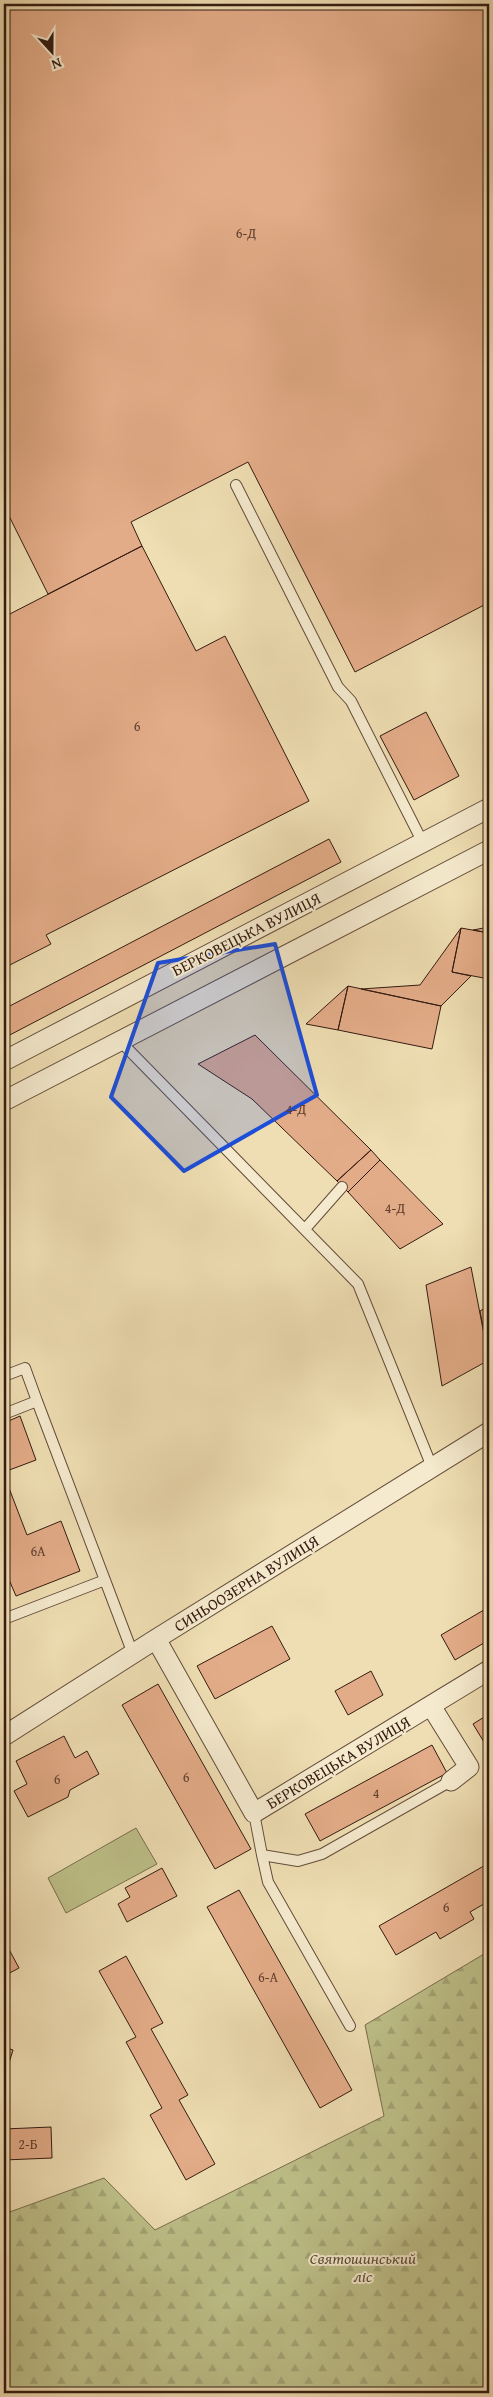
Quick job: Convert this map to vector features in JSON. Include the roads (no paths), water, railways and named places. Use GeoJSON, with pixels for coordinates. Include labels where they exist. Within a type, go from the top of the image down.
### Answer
{"type":"FeatureCollection","features":[{"type":"Feature","properties":{"kind":"street","name":"БЕРКОВЕЦЬКА ВУЛИЦЯ"},"geometry":{"type":"LineString","coordinates":[[4,1060],[489,808]]}},
{"type":"Feature","properties":{"kind":"street"},"geometry":{"type":"LineString","coordinates":[[4,1101],[489,850]]}},
{"type":"Feature","properties":{"kind":"street","name":"СИНЬООЗЕРНА ВУЛИЦЯ"},"geometry":{"type":"LineString","coordinates":[[4,1736],[489,1432]]}},
{"type":"Feature","properties":{"kind":"street","name":"БЕРКОВЕЦЬКА ВУЛИЦЯ"},"geometry":{"type":"LineString","coordinates":[[156,1639],[254,1812],[489,1670]]}},
{"type":"Feature","properties":{"kind":"street"},"geometry":{"type":"LineString","coordinates":[[431,1706],[469,1767],[451,1781]]}},
{"type":"Feature","properties":{"kind":"lane"},"geometry":{"type":"LineString","coordinates":[[236,485],[338,687],[351,700],[423,843]]}},
{"type":"Feature","properties":{"kind":"lane"},"geometry":{"type":"LineString","coordinates":[[120,1041],[358,1284],[432,1468]]}},
{"type":"Feature","properties":{"kind":"lane"},"geometry":{"type":"LineString","coordinates":[[305,1229],[342,1186]]}},
{"type":"Feature","properties":{"kind":"lane"},"geometry":{"type":"LineString","coordinates":[[4,1376],[25,1368],[133,1654]]}},
{"type":"Feature","properties":{"kind":"lane"},"geometry":{"type":"LineString","coordinates":[[4,1414],[37,1401]]}},
{"type":"Feature","properties":{"kind":"lane"},"geometry":{"type":"LineString","coordinates":[[4,1619],[105,1580]]}},
{"type":"Feature","properties":{"kind":"lane"},"geometry":{"type":"LineString","coordinates":[[262,1855],[298,1861],[322,1854],[451,1781]]}},
{"type":"Feature","properties":{"kind":"lane"},"geometry":{"type":"LineString","coordinates":[[254,1812],[268,1882],[350,2026]]}},
{"type":"Feature","properties":{"kind":"park label","name":"Святошинський ліс"},"geometry":{"type":"Point","coordinates":[363,2267]}}]}
